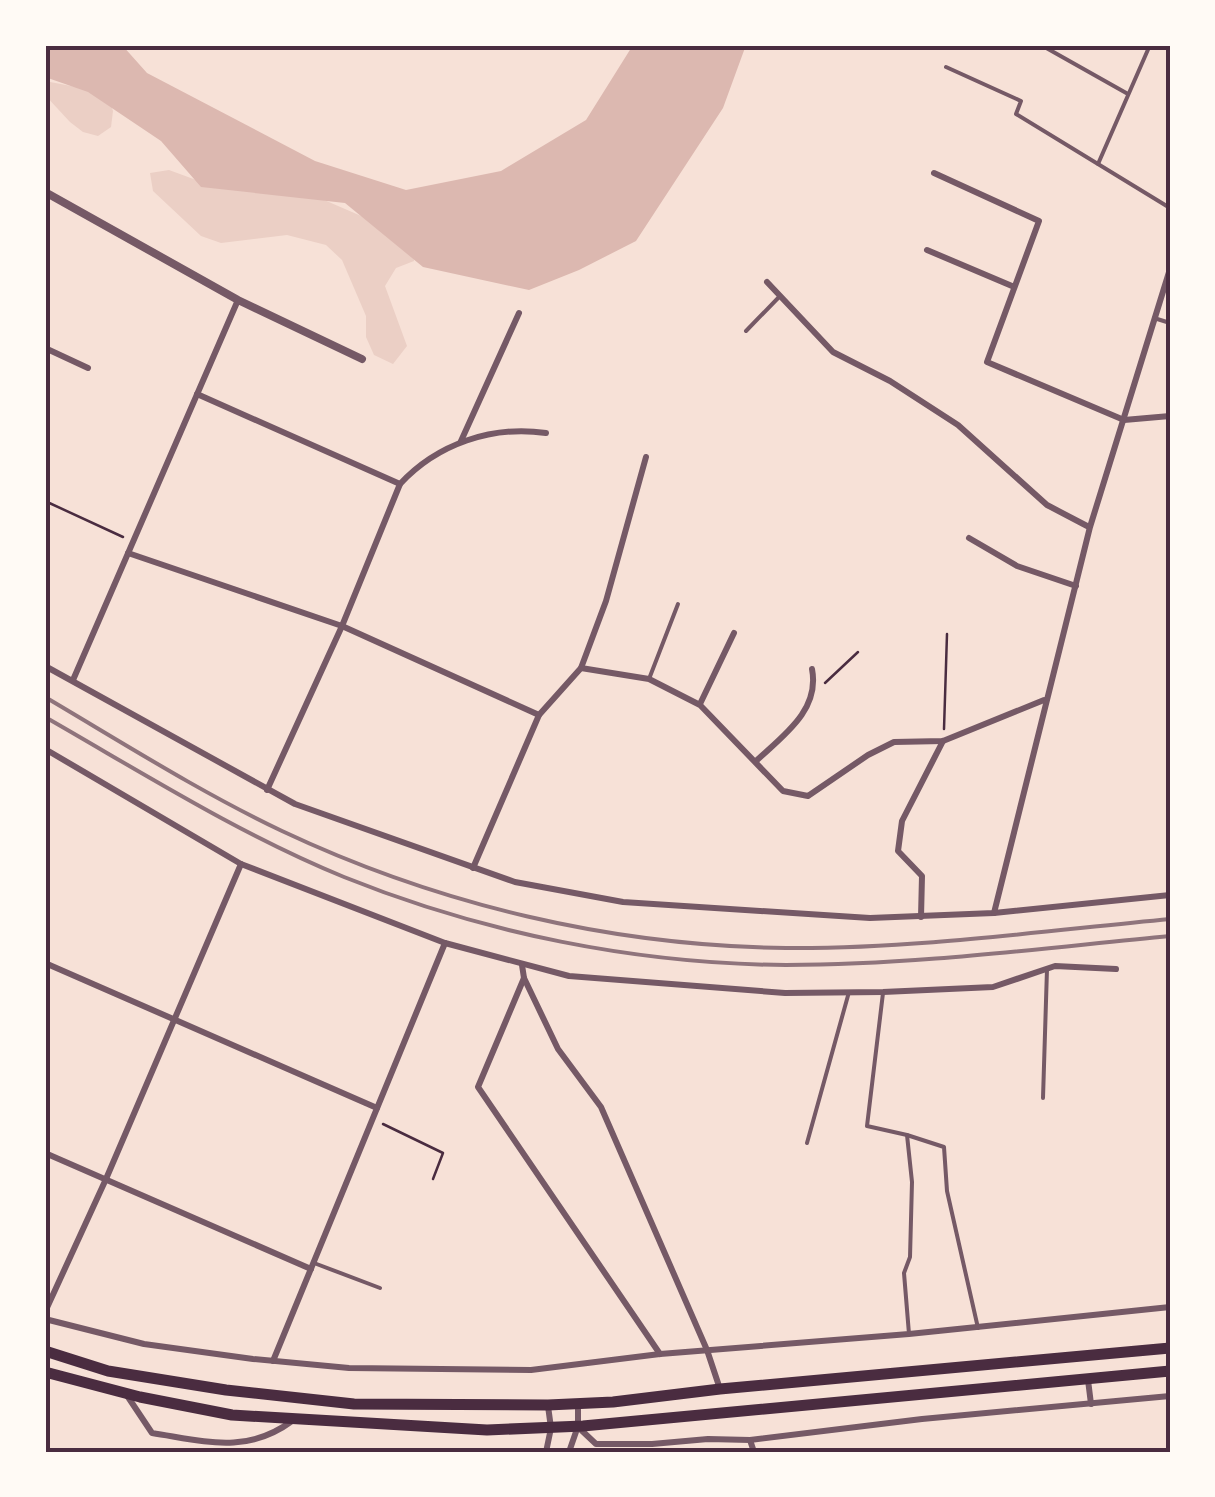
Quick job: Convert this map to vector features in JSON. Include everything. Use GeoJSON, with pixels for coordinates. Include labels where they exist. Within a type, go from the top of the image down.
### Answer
{"type":"FeatureCollection","features":[{"type":"Feature","properties":{"kind":"highway"},"geometry":{"type":"LineString","coordinates":[[45,1351],[108,1371],[354,1404],[548,1405],[1170,1348]]}},
{"type":"Feature","properties":{"kind":"highway"},"geometry":{"type":"LineString","coordinates":[[45,1372],[232,1414],[487,1430],[578,1426],[1170,1371]]}},
{"type":"Feature","properties":{"kind":"street"},"geometry":{"type":"LineString","coordinates":[[934,173],[1039,221],[987,362],[1124,420],[1170,416]]}},
{"type":"Feature","properties":{"kind":"street"},"geometry":{"type":"LineString","coordinates":[[45,192],[238,300],[362,359]]}},
{"type":"Feature","properties":{"kind":"street"},"geometry":{"type":"LineString","coordinates":[[927,250],[1012,286]]}},
{"type":"Feature","properties":{"kind":"street"},"geometry":{"type":"LineString","coordinates":[[994,912],[1090,527],[1170,269]]}},
{"type":"Feature","properties":{"kind":"street"},"geometry":{"type":"LineString","coordinates":[[767,282],[834,352],[890,381],[958,425],[1048,506],[1090,527]]}},
{"type":"Feature","properties":{"kind":"street"},"geometry":{"type":"LineString","coordinates":[[73,680],[238,300]]}},
{"type":"Feature","properties":{"kind":"street"},"geometry":{"type":"LineString","coordinates":[[460,442],[519,312]]}},
{"type":"Feature","properties":{"kind":"street"},"geometry":{"type":"LineString","coordinates":[[45,348],[88,368]]}},
{"type":"Feature","properties":{"kind":"street"},"geometry":{"type":"LineString","coordinates":[[197,394],[400,484]]}},
{"type":"Feature","properties":{"kind":"street"},"geometry":{"type":"LineString","coordinates":[[267,790],[342,626],[400,484],[417,466],[460,442],[525,430],[546,433]]}},
{"type":"Feature","properties":{"kind":"street"},"geometry":{"type":"LineString","coordinates":[[473,868],[538,715],[581,668],[606,600],[646,457]]}},
{"type":"Feature","properties":{"kind":"street"},"geometry":{"type":"LineString","coordinates":[[969,538],[1016,566],[1076,586]]}},
{"type":"Feature","properties":{"kind":"street"},"geometry":{"type":"LineString","coordinates":[[128,552],[342,626],[538,715]]}},
{"type":"Feature","properties":{"kind":"street"},"geometry":{"type":"LineString","coordinates":[[700,704],[734,634]]}},
{"type":"Feature","properties":{"kind":"street"},"geometry":{"type":"LineString","coordinates":[[45,666],[296,804],[515,882],[623,902],[726,911],[921,917],[1170,896]]}},
{"type":"Feature","properties":{"kind":"street"},"geometry":{"type":"LineString","coordinates":[[581,668],[648,679],[700,704],[783,791],[808,796],[894,742],[943,741],[1046,699]]}},
{"type":"Feature","properties":{"kind":"street"},"geometry":{"type":"LineString","coordinates":[[756,761],[800,720],[815,684],[812,668]]}},
{"type":"Feature","properties":{"kind":"street"},"geometry":{"type":"LineString","coordinates":[[921,917],[922,876],[898,851],[902,821],[943,741]]}},
{"type":"Feature","properties":{"kind":"street"},"geometry":{"type":"LineString","coordinates":[[45,749],[241,864],[445,943],[569,976],[785,993],[883,992],[993,987],[1055,966],[1116,969]]}},
{"type":"Feature","properties":{"kind":"street"},"geometry":{"type":"LineString","coordinates":[[241,864],[45,1316],[144,1344],[273,1361],[349,1368],[531,1370],[660,1354],[978,1328],[1170,1307]]}},
{"type":"Feature","properties":{"kind":"street"},"geometry":{"type":"LineString","coordinates":[[273,1361],[445,943]]}},
{"type":"Feature","properties":{"kind":"street"},"geometry":{"type":"LineString","coordinates":[[45,963],[377,1108]]}},
{"type":"Feature","properties":{"kind":"street"},"geometry":{"type":"LineString","coordinates":[[522,966],[558,1050],[601,1107],[707,1350],[720,1389]]}},
{"type":"Feature","properties":{"kind":"street"},"geometry":{"type":"LineString","coordinates":[[524,978],[478,1087],[660,1354]]}},
{"type":"Feature","properties":{"kind":"street"},"geometry":{"type":"LineString","coordinates":[[45,1153],[312,1266]]}},
{"type":"Feature","properties":{"kind":"street"},"geometry":{"type":"LineString","coordinates":[[1088,1379],[1091,1404]]}},
{"type":"Feature","properties":{"kind":"street"},"geometry":{"type":"LineString","coordinates":[[126,1393],[152,1433],[223,1448],[270,1437],[295,1419]]}},
{"type":"Feature","properties":{"kind":"street"},"geometry":{"type":"LineString","coordinates":[[578,1426],[596,1444],[750,1440],[1170,1396]]}},
{"type":"Feature","properties":{"kind":"street"},"geometry":{"type":"LineString","coordinates":[[569,1452],[578,1426],[578,1404]]}},
{"type":"Feature","properties":{"kind":"street"},"geometry":{"type":"LineString","coordinates":[[546,1452],[551,1428],[548,1405]]}},
{"type":"Feature","properties":{"kind":"street"},"geometry":{"type":"LineString","coordinates":[[706,1452],[708,1439]]}},
{"type":"Feature","properties":{"kind":"street"},"geometry":{"type":"LineString","coordinates":[[750,1440],[754,1452]]}},
{"type":"Feature","properties":{"kind":"lane"},"geometry":{"type":"LineString","coordinates":[[1041,45],[1128,94]]}},
{"type":"Feature","properties":{"kind":"lane"},"geometry":{"type":"LineString","coordinates":[[1098,164],[1150,45]]}},
{"type":"Feature","properties":{"kind":"lane"},"geometry":{"type":"LineString","coordinates":[[946,67],[1021,100],[1016,114],[1170,208]]}},
{"type":"Feature","properties":{"kind":"lane"},"geometry":{"type":"LineString","coordinates":[[746,331],[780,296]]}},
{"type":"Feature","properties":{"kind":"lane"},"geometry":{"type":"LineString","coordinates":[[1154,318],[1170,323]]}},
{"type":"Feature","properties":{"kind":"lane"},"geometry":{"type":"LineString","coordinates":[[648,679],[678,604]]}},
{"type":"Feature","properties":{"kind":"lane"},"geometry":{"type":"LineString","coordinates":[[1043,1098],[1047,968]]}},
{"type":"Feature","properties":{"kind":"lane"},"geometry":{"type":"LineString","coordinates":[[807,1143],[849,992]]}},
{"type":"Feature","properties":{"kind":"lane"},"geometry":{"type":"LineString","coordinates":[[883,992],[867,1126],[944,1146],[947,1191],[978,1328]]}},
{"type":"Feature","properties":{"kind":"lane"},"geometry":{"type":"LineString","coordinates":[[907,1136],[912,1182],[910,1257],[904,1273],[908,1334]]}},
{"type":"Feature","properties":{"kind":"lane"},"geometry":{"type":"LineString","coordinates":[[312,1266],[380,1288]]}},
{"type":"Feature","properties":{"kind":"path"},"geometry":{"type":"LineString","coordinates":[[45,502],[133,541]]}},
{"type":"Feature","properties":{"kind":"path"},"geometry":{"type":"LineString","coordinates":[[943,741],[947,634]]}},
{"type":"Feature","properties":{"kind":"path"},"geometry":{"type":"LineString","coordinates":[[815,684],[822,686],[858,652]]}},
{"type":"Feature","properties":{"kind":"path"},"geometry":{"type":"LineString","coordinates":[[373,1118],[444,1154],[433,1179]]}},
{"type":"Feature","properties":{"kind":"shaded area"},"geometry":{"type":"Polygon","coordinates":[[[45,45],[122,45],[147,73],[315,161],[406,190],[501,171],[586,120],[633,45],[746,45],[723,108],[636,241],[529,290],[423,267],[345,203],[201,187],[161,141],[88,92],[45,77],[45,45]]]}},
{"type":"Feature","properties":{"kind":"shaded area"},"geometry":{"type":"Polygon","coordinates":[[[45,81],[108,96],[113,111],[111,127],[98,136],[83,132],[45,95],[45,81]]]}},
{"type":"Feature","properties":{"kind":"shaded area"},"geometry":{"type":"Polygon","coordinates":[[[169,170],[207,184],[315,196],[412,238],[414,261],[396,268],[385,286],[407,346],[393,364],[374,355],[366,337],[366,316],[342,260],[326,245],[287,235],[221,243],[201,236],[153,191],[150,173],[169,170]]]}},
{"type":"Feature","properties":{"kind":"railway"},"geometry":{"type":"LineString","coordinates":[[45,697],[221,800],[342,857],[465,900],[591,930],[721,945],[834,948],[1170,919]]}},
{"type":"Feature","properties":{"kind":"railway"},"geometry":{"type":"LineString","coordinates":[[45,717],[192,802],[305,860],[397,897],[561,942],[673,959],[786,965],[930,959],[1170,936]]}}]}
